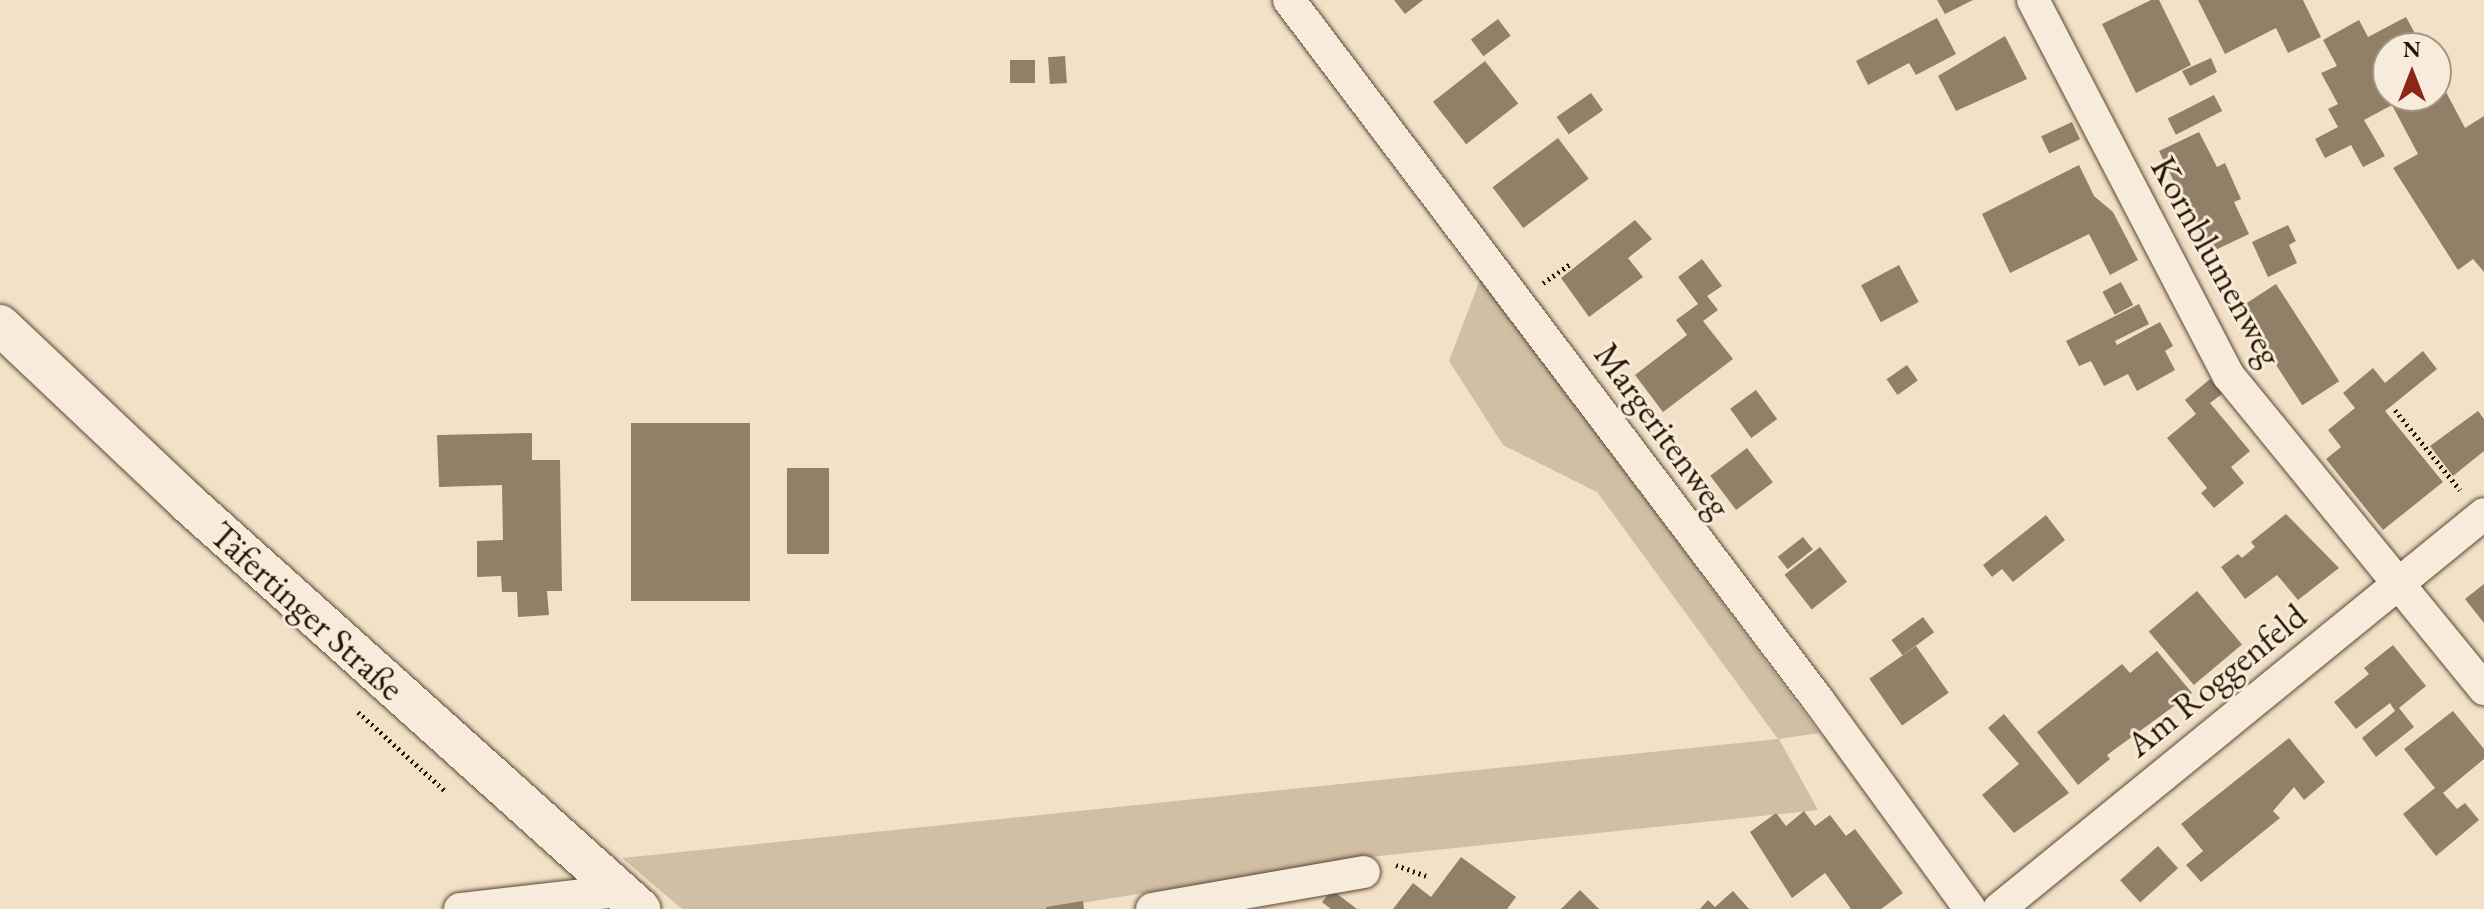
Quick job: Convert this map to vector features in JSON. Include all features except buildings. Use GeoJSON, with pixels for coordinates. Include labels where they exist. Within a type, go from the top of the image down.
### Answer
{"type":"FeatureCollection","features":[{"type":"Feature","properties":{"kind":"street","name":"Margeritenweg"},"geometry":{"type":"LineString","coordinates":[[1289,0],[1819,701],[1970,909]]}},
{"type":"Feature","properties":{"kind":"street","name":"Kornblumenweg"},"geometry":{"type":"LineString","coordinates":[[2033,0],[2229,376],[2484,689]]}},
{"type":"Feature","properties":{"kind":"street","name":"Täfertinger Straße"},"geometry":{"type":"LineString","coordinates":[[0,325],[188,503],[629,900]]}},
{"type":"Feature","properties":{"kind":"street","name":"Am Roggenfeld"},"geometry":{"type":"LineString","coordinates":[[1999,909],[2482,515]]}},
{"type":"Feature","properties":{"kind":"street"},"geometry":{"type":"LineString","coordinates":[[1152,909],[1364,872]]}},
{"type":"Feature","properties":{"kind":"street","name":"Täfertinger Straße"},"geometry":{"type":"LineString","coordinates":[[460,909],[629,900]]}},
{"type":"Feature","properties":{"kind":"path"},"geometry":{"type":"LineString","coordinates":[[2395,410],[2482,515]]}},
{"type":"Feature","properties":{"kind":"shaded area"},"geometry":{"type":"Polygon","coordinates":[[[1481,277],[1819,733],[1779,739],[1818,810],[1360,858],[1045,909],[682,909],[622,858],[1778,739],[1597,492],[1503,445],[1449,361],[1481,277]]]}}]}
